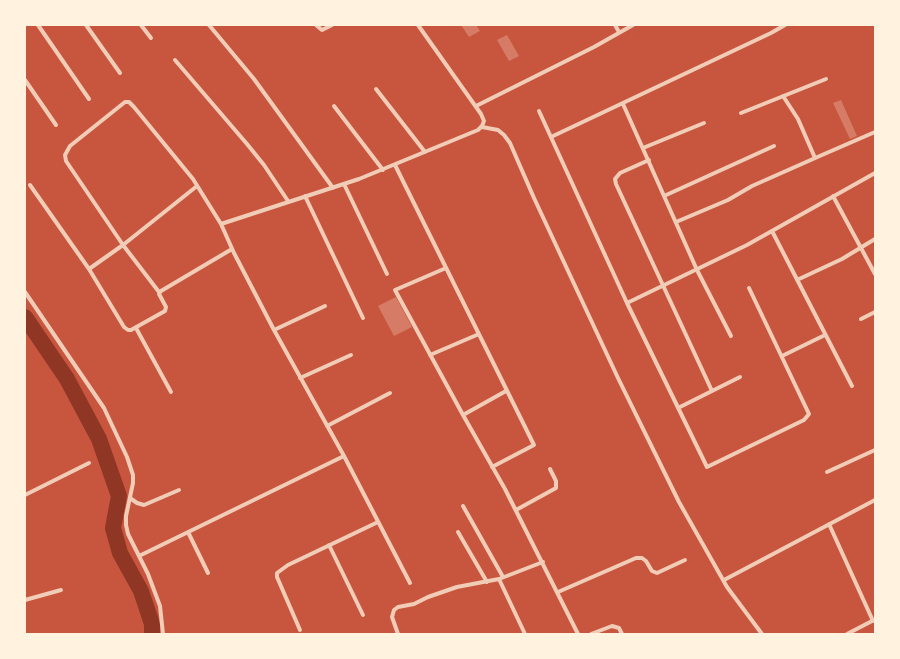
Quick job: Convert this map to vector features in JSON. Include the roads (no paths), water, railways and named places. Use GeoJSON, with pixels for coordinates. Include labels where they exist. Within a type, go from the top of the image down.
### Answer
{"type":"FeatureCollection","features":[{"type":"Feature","properties":{"kind":"street"},"geometry":{"type":"LineString","coordinates":[[38,25],[89,99]]}},
{"type":"Feature","properties":{"kind":"street"},"geometry":{"type":"LineString","coordinates":[[86,25],[120,73]]}},
{"type":"Feature","properties":{"kind":"street"},"geometry":{"type":"LineString","coordinates":[[141,25],[151,38]]}},
{"type":"Feature","properties":{"kind":"street"},"geometry":{"type":"LineString","coordinates":[[209,25],[254,79],[332,188]]}},
{"type":"Feature","properties":{"kind":"street"},"geometry":{"type":"LineString","coordinates":[[316,25],[322,30],[332,25]]}},
{"type":"Feature","properties":{"kind":"street"},"geometry":{"type":"LineString","coordinates":[[222,224],[383,170],[482,127],[484,121],[476,106],[418,25]]}},
{"type":"Feature","properties":{"kind":"street"},"geometry":{"type":"LineString","coordinates":[[615,25],[619,32]]}},
{"type":"Feature","properties":{"kind":"street"},"geometry":{"type":"LineString","coordinates":[[476,106],[594,47],[633,25]]}},
{"type":"Feature","properties":{"kind":"street"},"geometry":{"type":"LineString","coordinates":[[551,137],[785,25]]}},
{"type":"Feature","properties":{"kind":"street"},"geometry":{"type":"LineString","coordinates":[[175,60],[264,165],[288,201]]}},
{"type":"Feature","properties":{"kind":"street"},"geometry":{"type":"LineString","coordinates":[[741,113],[826,79]]}},
{"type":"Feature","properties":{"kind":"street"},"geometry":{"type":"LineString","coordinates":[[25,80],[56,125]]}},
{"type":"Feature","properties":{"kind":"street"},"geometry":{"type":"LineString","coordinates":[[376,89],[425,152]]}},
{"type":"Feature","properties":{"kind":"street"},"geometry":{"type":"LineString","coordinates":[[783,96],[798,119],[815,158]]}},
{"type":"Feature","properties":{"kind":"street"},"geometry":{"type":"LineString","coordinates":[[30,185],[89,269],[124,327],[128,330],[136,328],[165,311],[166,307],[159,292],[123,245],[66,161],[65,155],[70,146],[118,107],[129,102],[134,107],[197,186],[222,224],[232,249],[274,330],[344,456],[410,584]]}},
{"type":"Feature","properties":{"kind":"street"},"geometry":{"type":"LineString","coordinates":[[623,104],[697,270],[731,336]]}},
{"type":"Feature","properties":{"kind":"street"},"geometry":{"type":"LineString","coordinates":[[334,106],[383,170]]}},
{"type":"Feature","properties":{"kind":"street"},"geometry":{"type":"LineString","coordinates":[[539,111],[627,303],[707,467],[795,425],[810,414],[749,288]]}},
{"type":"Feature","properties":{"kind":"street"},"geometry":{"type":"LineString","coordinates":[[643,148],[704,123]]}},
{"type":"Feature","properties":{"kind":"street"},"geometry":{"type":"LineString","coordinates":[[482,127],[498,130],[504,134],[510,144],[618,378],[688,520],[724,580],[762,634]]}},
{"type":"Feature","properties":{"kind":"street"},"geometry":{"type":"LineString","coordinates":[[676,222],[875,132]]}},
{"type":"Feature","properties":{"kind":"street"},"geometry":{"type":"LineString","coordinates":[[664,196],[774,146]]}},
{"type":"Feature","properties":{"kind":"street"},"geometry":{"type":"LineString","coordinates":[[649,160],[620,173],[615,179],[616,184],[662,287],[712,391]]}},
{"type":"Feature","properties":{"kind":"street"},"geometry":{"type":"LineString","coordinates":[[395,165],[534,445],[492,467]]}},
{"type":"Feature","properties":{"kind":"street"},"geometry":{"type":"LineString","coordinates":[[627,303],[747,246],[875,173]]}},
{"type":"Feature","properties":{"kind":"street"},"geometry":{"type":"LineString","coordinates":[[344,184],[387,274]]}},
{"type":"Feature","properties":{"kind":"street"},"geometry":{"type":"LineString","coordinates":[[89,269],[123,245],[197,186]]}},
{"type":"Feature","properties":{"kind":"street"},"geometry":{"type":"LineString","coordinates":[[305,196],[363,318]]}},
{"type":"Feature","properties":{"kind":"street"},"geometry":{"type":"LineString","coordinates":[[833,196],[875,274]]}},
{"type":"Feature","properties":{"kind":"street"},"geometry":{"type":"LineString","coordinates":[[772,231],[852,386]]}},
{"type":"Feature","properties":{"kind":"street"},"geometry":{"type":"LineString","coordinates":[[797,280],[875,239]]}},
{"type":"Feature","properties":{"kind":"street"},"geometry":{"type":"LineString","coordinates":[[159,292],[232,249]]}},
{"type":"Feature","properties":{"kind":"street"},"geometry":{"type":"LineString","coordinates":[[446,268],[396,290],[516,510],[578,634]]}},
{"type":"Feature","properties":{"kind":"street"},"geometry":{"type":"LineString","coordinates":[[25,292],[104,408],[127,457],[133,475],[133,483],[126,516],[126,526],[160,606],[163,634]]}},
{"type":"Feature","properties":{"kind":"street"},"geometry":{"type":"LineString","coordinates":[[274,330],[325,306]]}},
{"type":"Feature","properties":{"kind":"street"},"geometry":{"type":"LineString","coordinates":[[861,319],[875,312]]}},
{"type":"Feature","properties":{"kind":"street"},"geometry":{"type":"LineString","coordinates":[[136,328],[171,392]]}},
{"type":"Feature","properties":{"kind":"street"},"geometry":{"type":"LineString","coordinates":[[430,355],[479,334]]}},
{"type":"Feature","properties":{"kind":"street"},"geometry":{"type":"LineString","coordinates":[[782,356],[824,335]]}},
{"type":"Feature","properties":{"kind":"street"},"geometry":{"type":"LineString","coordinates":[[300,378],[351,355]]}},
{"type":"Feature","properties":{"kind":"street"},"geometry":{"type":"LineString","coordinates":[[678,408],[740,377]]}},
{"type":"Feature","properties":{"kind":"street"},"geometry":{"type":"LineString","coordinates":[[463,415],[506,391]]}},
{"type":"Feature","properties":{"kind":"street"},"geometry":{"type":"LineString","coordinates":[[327,426],[390,393]]}},
{"type":"Feature","properties":{"kind":"street"},"geometry":{"type":"LineString","coordinates":[[826,472],[875,450]]}},
{"type":"Feature","properties":{"kind":"street"},"geometry":{"type":"LineString","coordinates":[[139,556],[344,456]]}},
{"type":"Feature","properties":{"kind":"street"},"geometry":{"type":"LineString","coordinates":[[25,495],[89,463]]}},
{"type":"Feature","properties":{"kind":"street"},"geometry":{"type":"LineString","coordinates":[[516,510],[556,488],[556,481],[550,470]]}},
{"type":"Feature","properties":{"kind":"street"},"geometry":{"type":"LineString","coordinates":[[130,498],[144,505],[179,490]]}},
{"type":"Feature","properties":{"kind":"street"},"geometry":{"type":"LineString","coordinates":[[724,580],[875,500]]}},
{"type":"Feature","properties":{"kind":"street"},"geometry":{"type":"LineString","coordinates":[[463,506],[501,578],[525,634]]}},
{"type":"Feature","properties":{"kind":"street"},"geometry":{"type":"LineString","coordinates":[[300,630],[277,573],[288,565],[378,522]]}},
{"type":"Feature","properties":{"kind":"street"},"geometry":{"type":"LineString","coordinates":[[829,524],[874,620],[847,634]]}},
{"type":"Feature","properties":{"kind":"street"},"geometry":{"type":"LineString","coordinates":[[188,532],[208,573]]}},
{"type":"Feature","properties":{"kind":"street"},"geometry":{"type":"LineString","coordinates":[[458,532],[486,582]]}},
{"type":"Feature","properties":{"kind":"street"},"geometry":{"type":"LineString","coordinates":[[329,545],[364,615]]}},
{"type":"Feature","properties":{"kind":"street"},"geometry":{"type":"LineString","coordinates":[[558,592],[636,558],[642,558],[652,571],[657,573],[685,560]]}},
{"type":"Feature","properties":{"kind":"street"},"geometry":{"type":"LineString","coordinates":[[398,634],[392,617],[394,610],[447,590],[501,578],[543,562]]}},
{"type":"Feature","properties":{"kind":"street"},"geometry":{"type":"LineString","coordinates":[[25,600],[61,590]]}},
{"type":"Feature","properties":{"kind":"street"},"geometry":{"type":"LineString","coordinates":[[591,634],[612,626],[619,628],[622,634]]}},
{"type":"Feature","properties":{"kind":"waterway"},"geometry":{"type":"LineString","coordinates":[[25,317],[67,379],[99,439],[119,496],[113,528],[120,553],[141,591],[152,624],[152,634]]}}]}
